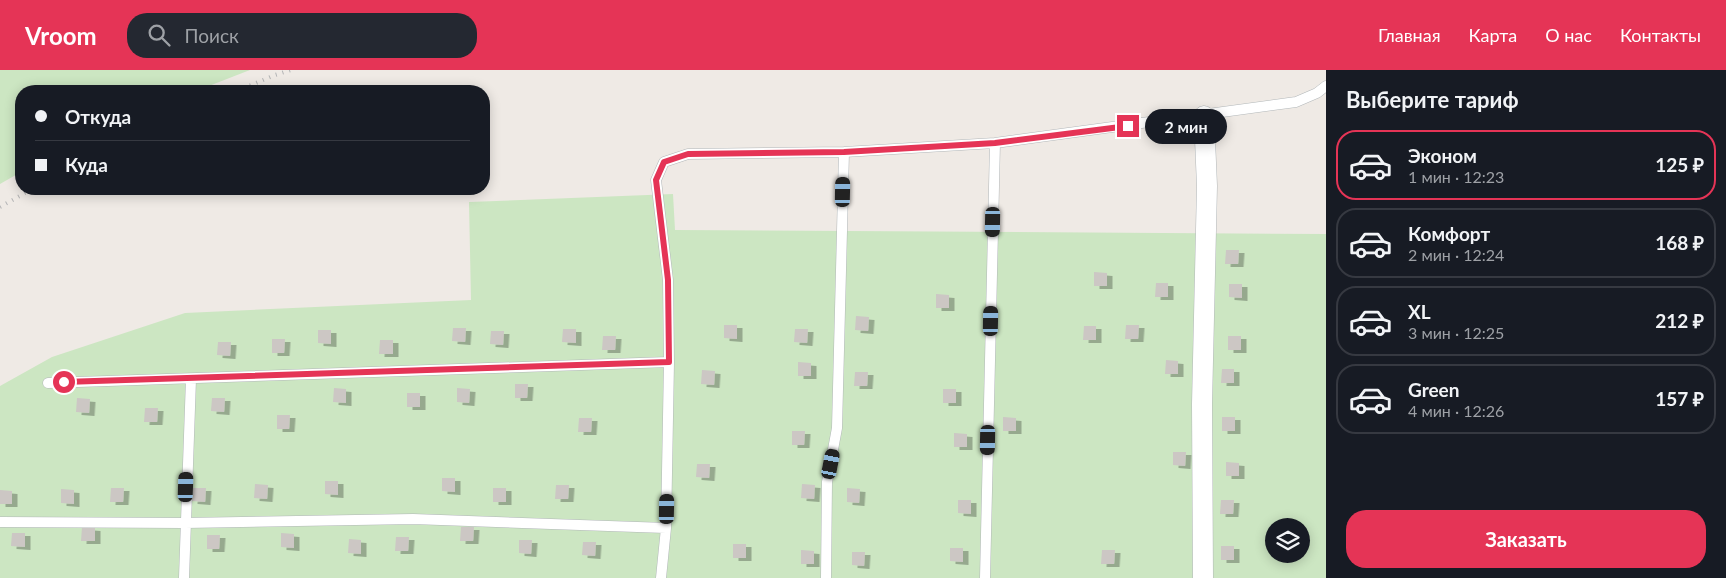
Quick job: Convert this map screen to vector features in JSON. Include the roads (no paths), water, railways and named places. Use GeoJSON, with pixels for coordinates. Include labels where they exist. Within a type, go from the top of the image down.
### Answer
{"type":"FeatureCollection","features":[{"type":"Feature","properties":{"kind":"street"},"geometry":{"type":"LineString","coordinates":[[1203,578],[1202,404],[1207,186],[1204,116]]}},
{"type":"Feature","properties":{"kind":"lane"},"geometry":{"type":"LineString","coordinates":[[660,578],[666,528],[669,362],[668,280],[656,180],[664,162],[688,154],[844,152],[995,143],[1296,102],[1317,93],[1326,86]]}},
{"type":"Feature","properties":{"kind":"lane"},"geometry":{"type":"LineString","coordinates":[[986,578],[995,143]]}},
{"type":"Feature","properties":{"kind":"lane"},"geometry":{"type":"LineString","coordinates":[[826,578],[827,482],[837,428],[844,152]]}},
{"type":"Feature","properties":{"kind":"lane"},"geometry":{"type":"LineString","coordinates":[[48,383],[669,362]]}},
{"type":"Feature","properties":{"kind":"lane"},"geometry":{"type":"LineString","coordinates":[[184,578],[191,379]]}},
{"type":"Feature","properties":{"kind":"lane"},"geometry":{"type":"LineString","coordinates":[[0,522],[185,523],[413,519],[666,528]]}},
{"type":"Feature","properties":{"kind":"railway"},"geometry":{"type":"LineString","coordinates":[[251,85],[291,70]]}},
{"type":"Feature","properties":{"kind":"railway"},"geometry":{"type":"LineString","coordinates":[[0,207],[21,195]]}}]}
